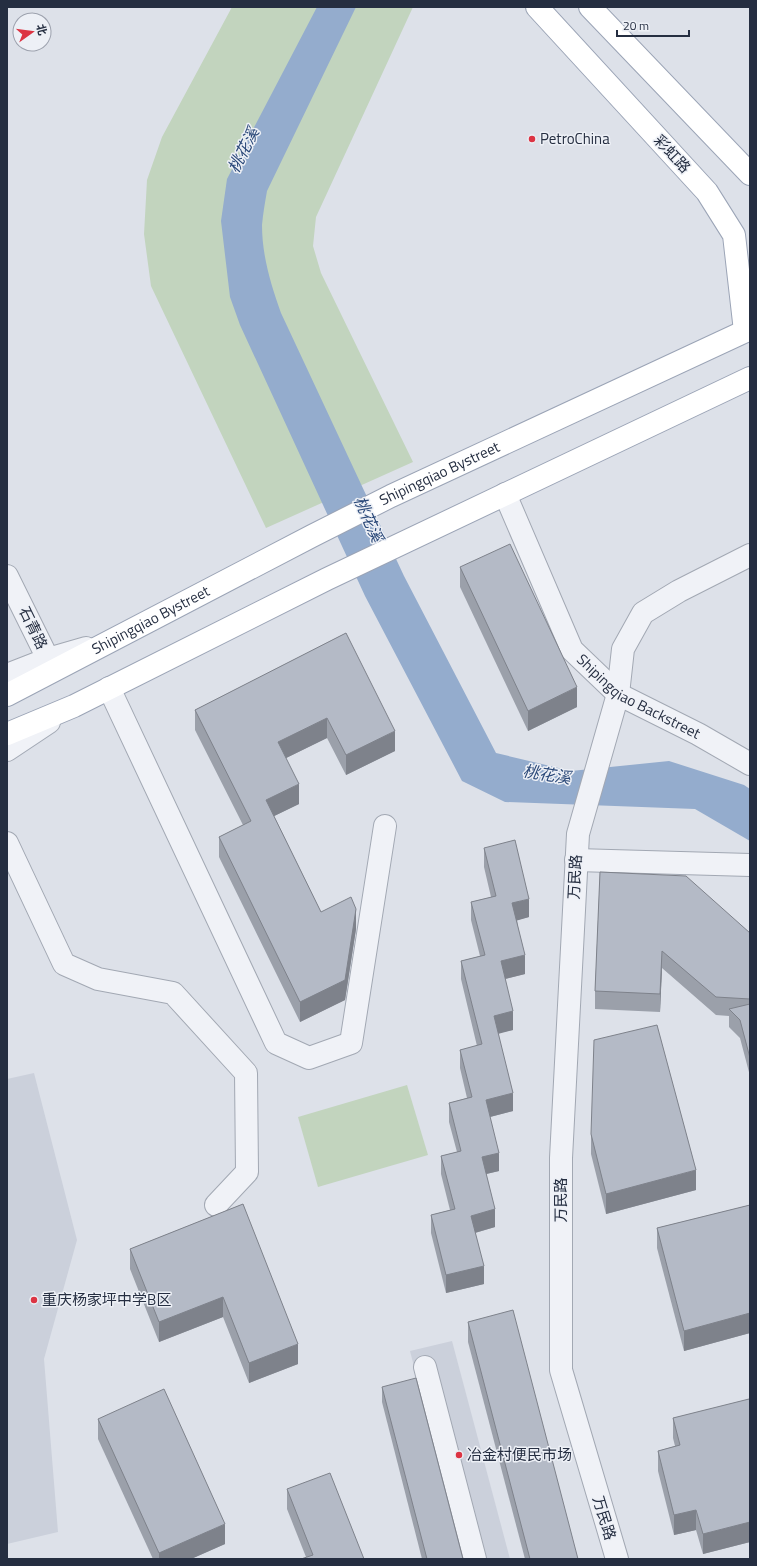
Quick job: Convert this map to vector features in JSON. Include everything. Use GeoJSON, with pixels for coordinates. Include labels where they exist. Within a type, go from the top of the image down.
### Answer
{"type":"FeatureCollection","features":[{"type":"Feature","properties":{"kind":"main road"},"geometry":{"type":"LineString","coordinates":[[590,7],[750,174]]}},
{"type":"Feature","properties":{"kind":"main road","name":"彩虹路"},"geometry":{"type":"LineString","coordinates":[[544,11],[707,192],[742,239],[747,330]]}},
{"type":"Feature","properties":{"kind":"main road","name":"Shipingqiao Bystreet"},"geometry":{"type":"LineString","coordinates":[[7,696],[391,496],[747,330]]}},
{"type":"Feature","properties":{"kind":"main road"},"geometry":{"type":"LineString","coordinates":[[7,734],[74,706],[327,579],[750,378]]}},
{"type":"Feature","properties":{"kind":"street","name":"Shipingqiao Backstreet"},"geometry":{"type":"LineString","coordinates":[[505,494],[572,650],[616,700],[698,734],[750,764]]}},
{"type":"Feature","properties":{"kind":"street","name":"万民路"},"geometry":{"type":"LineString","coordinates":[[616,1559],[561,1370],[561,1158],[578,834],[616,700],[623,649],[643,613],[678,591],[750,555]]}},
{"type":"Feature","properties":{"kind":"street","name":"石青路"},"geometry":{"type":"LineString","coordinates":[[7,576],[48,659]]}},
{"type":"Feature","properties":{"kind":"street"},"geometry":{"type":"LineString","coordinates":[[7,675],[48,659],[112,640]]}},
{"type":"Feature","properties":{"kind":"street"},"geometry":{"type":"LineString","coordinates":[[109,688],[276,1043],[309,1058],[351,1043],[385,826]]}},
{"type":"Feature","properties":{"kind":"street"},"geometry":{"type":"LineString","coordinates":[[7,750],[74,706]]}},
{"type":"Feature","properties":{"kind":"street"},"geometry":{"type":"LineString","coordinates":[[7,843],[64,964],[98,979],[173,993],[246,1073],[247,1172],[216,1205]]}},
{"type":"Feature","properties":{"kind":"street"},"geometry":{"type":"LineString","coordinates":[[576,860],[750,865]]}},
{"type":"Feature","properties":{"kind":"street"},"geometry":{"type":"LineString","coordinates":[[425,1367],[475,1559]]}},
{"type":"Feature","properties":{"kind":"shaded area","name":"重庆杨家坪中学B区"},"geometry":{"type":"Polygon","coordinates":[[[34,1073],[77,1240],[44,1359],[58,1532],[7,1544],[7,1079],[34,1073]]]}},
{"type":"Feature","properties":{"kind":"shaded area","name":"冶金村便民市场"},"geometry":{"type":"Polygon","coordinates":[[[452,1341],[510,1559],[464,1559],[410,1351],[452,1341]]]}},
{"type":"Feature","properties":{"kind":"green space"},"geometry":{"type":"Polygon","coordinates":[[[232,7],[413,7],[316,217],[313,246],[321,273],[413,462],[266,528],[151,286],[144,234],[147,180],[162,137],[232,7]]]}},
{"type":"Feature","properties":{"kind":"green space"},"geometry":{"type":"Polygon","coordinates":[[[407,1085],[428,1155],[318,1187],[298,1117],[407,1085]]]}},
{"type":"Feature","properties":{"kind":"water","name":"桃花溪"},"geometry":{"type":"Polygon","coordinates":[[[317,7],[356,7],[267,191],[262,225],[265,259],[281,313],[404,576],[496,753],[571,771],[669,761],[744,785],[750,789],[750,841],[695,809],[505,802],[462,781],[365,596],[240,325],[230,297],[221,221],[227,179],[317,7]]]}},
{"type":"Feature","properties":{"kind":"building"},"geometry":{"type":"Polygon","coordinates":[[[510,544],[577,687],[528,711],[460,567],[510,544]]]}},
{"type":"Feature","properties":{"kind":"building"},"geometry":{"type":"Polygon","coordinates":[[[346,633],[395,731],[346,755],[327,718],[278,742],[299,784],[266,800],[321,912],[351,897],[356,909],[345,980],[300,1002],[219,837],[251,821],[195,710],[346,633]]]}},
{"type":"Feature","properties":{"kind":"building"},"geometry":{"type":"Polygon","coordinates":[[[515,840],[529,899],[512,903],[525,955],[501,961],[513,1011],[494,1016],[513,1093],[486,1100],[499,1153],[482,1157],[495,1209],[471,1216],[484,1266],[446,1275],[431,1215],[455,1209],[441,1156],[461,1151],[449,1103],[472,1097],[460,1050],[482,1044],[461,961],[485,955],[471,902],[496,896],[484,848],[515,840]]]}},
{"type":"Feature","properties":{"kind":"building"},"geometry":{"type":"Polygon","coordinates":[[[600,872],[686,876],[750,933],[750,999],[716,997],[662,951],[660,994],[595,991],[600,872]]]}},
{"type":"Feature","properties":{"kind":"building"},"geometry":{"type":"Polygon","coordinates":[[[750,1004],[750,1058],[740,1020],[729,1009],[750,1004]]]}},
{"type":"Feature","properties":{"kind":"building"},"geometry":{"type":"Polygon","coordinates":[[[657,1025],[696,1170],[606,1194],[591,1134],[594,1040],[657,1025]]]}},
{"type":"Feature","properties":{"kind":"building"},"geometry":{"type":"Polygon","coordinates":[[[243,1204],[298,1344],[249,1363],[223,1297],[159,1322],[130,1249],[243,1204]]]}},
{"type":"Feature","properties":{"kind":"building"},"geometry":{"type":"Polygon","coordinates":[[[750,1205],[750,1313],[684,1331],[657,1228],[750,1205]]]}},
{"type":"Feature","properties":{"kind":"building"},"geometry":{"type":"Polygon","coordinates":[[[513,1310],[578,1559],[530,1559],[468,1322],[513,1310]]]}},
{"type":"Feature","properties":{"kind":"building"},"geometry":{"type":"Polygon","coordinates":[[[416,1378],[463,1559],[427,1559],[382,1387],[416,1378]]]}},
{"type":"Feature","properties":{"kind":"building"},"geometry":{"type":"Polygon","coordinates":[[[164,1389],[225,1524],[159,1553],[98,1419],[164,1389]]]}},
{"type":"Feature","properties":{"kind":"building"},"geometry":{"type":"Polygon","coordinates":[[[749,1399],[750,1522],[703,1534],[696,1510],[674,1515],[658,1451],[680,1445],[673,1418],[749,1399]]]}},
{"type":"Feature","properties":{"kind":"building"},"geometry":{"type":"Polygon","coordinates":[[[330,1473],[364,1559],[301,1559],[313,1555],[287,1489],[330,1473]]]}},
{"type":"Feature","properties":{"kind":"place","name":"PetroChina"},"geometry":{"type":"Point","coordinates":[532,139]}},
{"type":"Feature","properties":{"kind":"place","name":"重庆杨家坪中学B区"},"geometry":{"type":"Point","coordinates":[34,1300]}},
{"type":"Feature","properties":{"kind":"place","name":"冶金村便民市场"},"geometry":{"type":"Point","coordinates":[459,1455]}}]}
